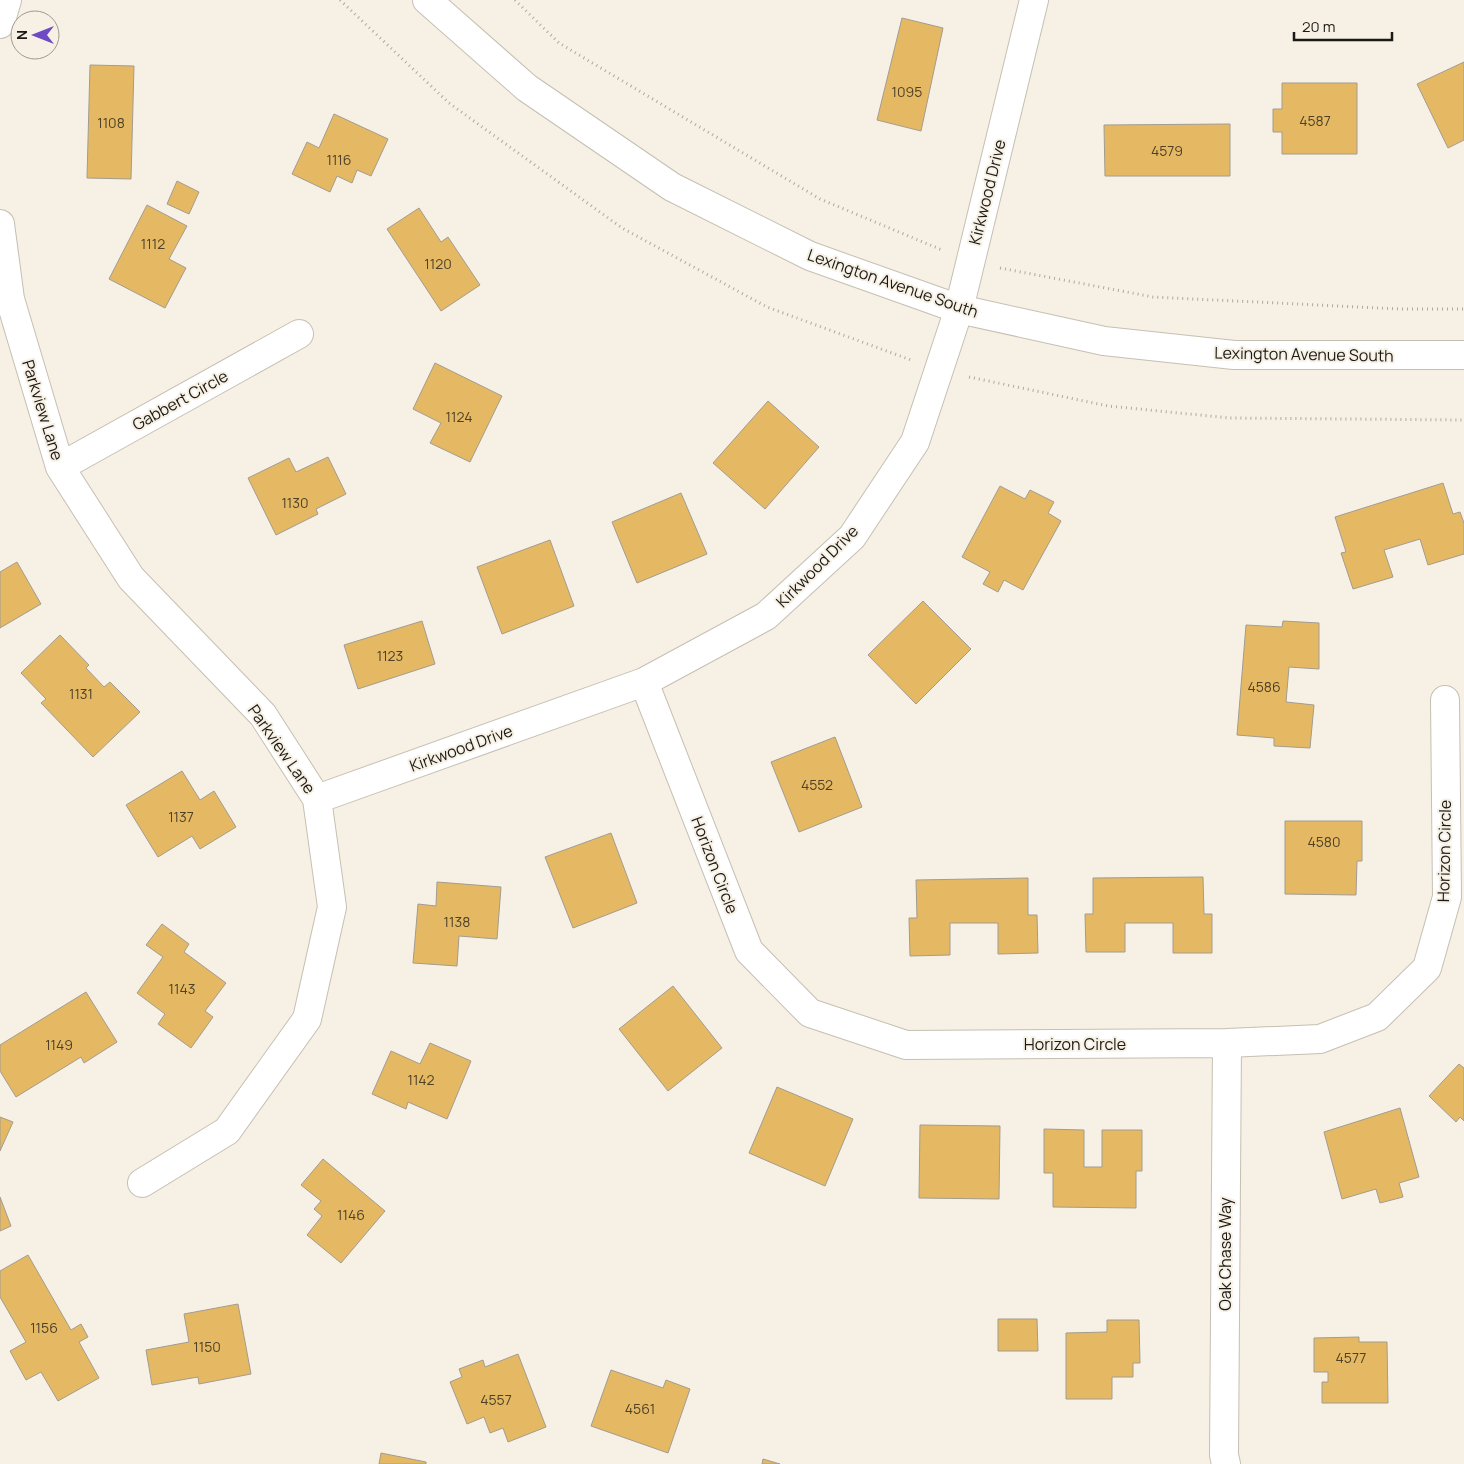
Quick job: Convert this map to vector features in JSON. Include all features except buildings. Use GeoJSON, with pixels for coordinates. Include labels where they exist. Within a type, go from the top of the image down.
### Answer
{"type":"FeatureCollection","features":[{"type":"Feature","properties":{"kind":"street"},"geometry":{"type":"LineString","coordinates":[[0,24],[7,0]]}},
{"type":"Feature","properties":{"kind":"street","name":"Lexington Avenue South"},"geometry":{"type":"LineString","coordinates":[[427,0],[527,88],[672,187],[810,256],[959,309],[1104,341],[1234,355],[1464,355]]}},
{"type":"Feature","properties":{"kind":"street","name":"Kirkwood Drive"},"geometry":{"type":"LineString","coordinates":[[318,799],[644,682],[766,616],[852,537],[915,442],[959,309],[1034,0]]}},
{"type":"Feature","properties":{"kind":"street","name":"Parkview Lane"},"geometry":{"type":"LineString","coordinates":[[0,224],[10,299],[60,467],[130,578],[263,715],[318,799],[332,907],[307,1019],[227,1131],[142,1183]]}},
{"type":"Feature","properties":{"kind":"street","name":"Gabbert Circle"},"geometry":{"type":"LineString","coordinates":[[60,467],[299,334]]}},
{"type":"Feature","properties":{"kind":"street","name":"Horizon Circle"},"geometry":{"type":"LineString","coordinates":[[644,682],[749,951],[810,1013],[906,1045],[1227,1043],[1320,1039],[1377,1016],[1426,968],[1447,897],[1445,700]]}},
{"type":"Feature","properties":{"kind":"street","name":"Oak Chase Way"},"geometry":{"type":"LineString","coordinates":[[1226,1464],[1224,1455],[1227,1043]]}}]}
